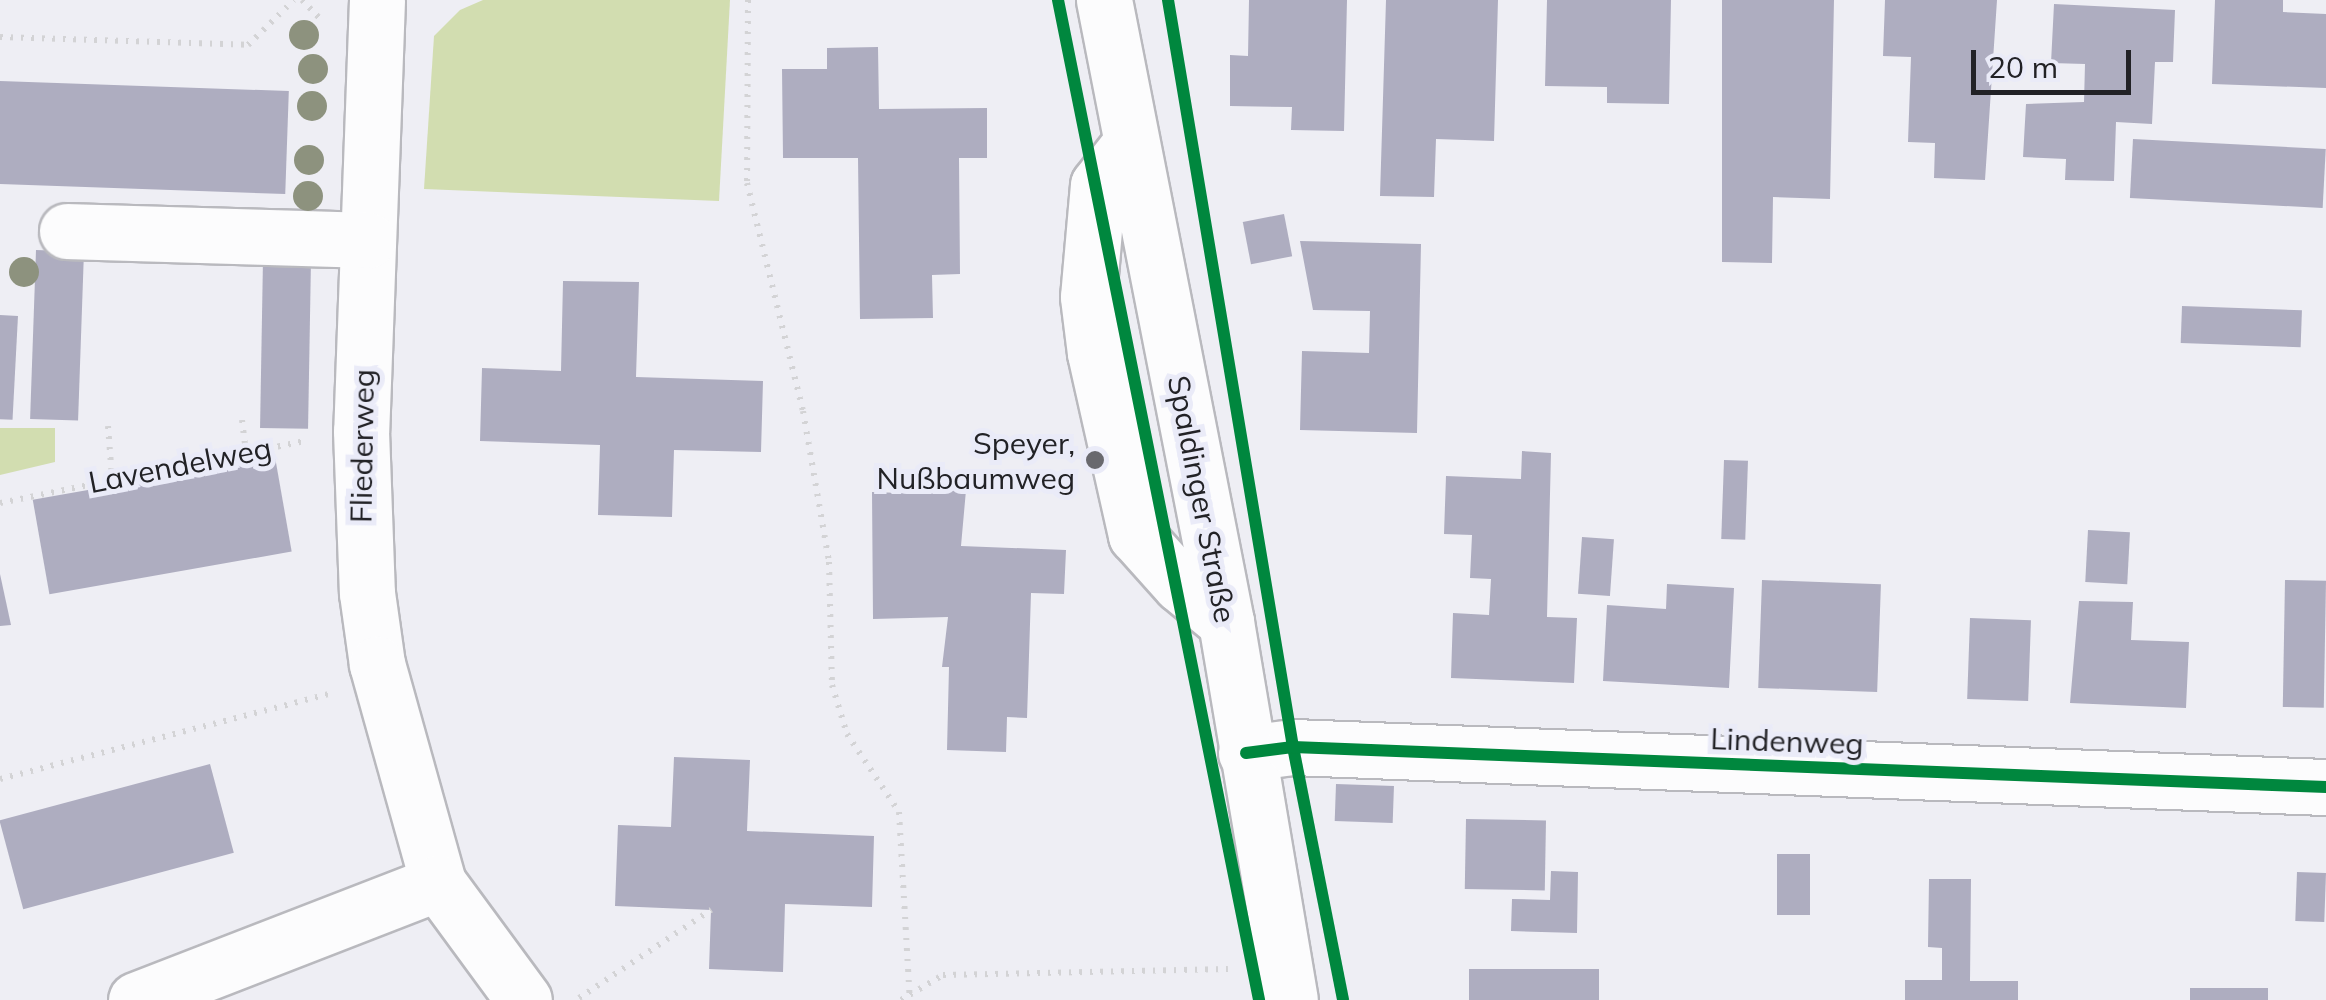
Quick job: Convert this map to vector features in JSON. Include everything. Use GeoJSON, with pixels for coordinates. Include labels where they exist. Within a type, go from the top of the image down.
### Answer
{"type":"FeatureCollection","features":[{"type":"Feature","properties":{"kind":"street","name":"Fliederweg"},"geometry":{"type":"LineString","coordinates":[[377,0],[360,533],[377,664],[438,883],[524,1000]]}},
{"type":"Feature","properties":{"kind":"street","name":"Spaldinger Straße"},"geometry":{"type":"LineString","coordinates":[[1104,0],[1226,622],[1290,1000]]}},
{"type":"Feature","properties":{"kind":"street"},"geometry":{"type":"LineString","coordinates":[[1131,143],[1098,185],[1088,297],[1096,353],[1136,535],[1180,584],[1226,622]]}},
{"type":"Feature","properties":{"kind":"street"},"geometry":{"type":"LineString","coordinates":[[67,232],[368,240]]}},
{"type":"Feature","properties":{"kind":"street","name":"Lindenweg"},"geometry":{"type":"LineString","coordinates":[[1246,752],[1293,747],[2326,787]]}},
{"type":"Feature","properties":{"kind":"street"},"geometry":{"type":"LineString","coordinates":[[136,1000],[438,883]]}},
{"type":"Feature","properties":{"kind":"path"},"geometry":{"type":"LineString","coordinates":[[0,37],[248,44],[294,0]]}},
{"type":"Feature","properties":{"kind":"path"},"geometry":{"type":"LineString","coordinates":[[748,0],[747,183],[804,411],[828,562],[832,686],[847,734],[899,812],[907,998]]}},
{"type":"Feature","properties":{"kind":"path"},"geometry":{"type":"LineString","coordinates":[[242,420],[246,453]]}},
{"type":"Feature","properties":{"kind":"path"},"geometry":{"type":"LineString","coordinates":[[108,426],[112,478]]}},
{"type":"Feature","properties":{"kind":"path"},"geometry":{"type":"LineString","coordinates":[[0,778],[346,686]]}},
{"type":"Feature","properties":{"kind":"path"},"geometry":{"type":"LineString","coordinates":[[576,1000],[711,910]]}},
{"type":"Feature","properties":{"kind":"path"},"geometry":{"type":"LineString","coordinates":[[907,998],[943,975],[1234,969]]}},
{"type":"Feature","properties":{"kind":"green space"},"geometry":{"type":"Polygon","coordinates":[[[483,0],[730,0],[719,201],[424,189],[434,36],[460,10],[483,0]]]}},
{"type":"Feature","properties":{"kind":"green space"},"geometry":{"type":"Polygon","coordinates":[[[0,428],[55,428],[55,462],[0,475],[0,428]]]}},
{"type":"Feature","properties":{"kind":"building"},"geometry":{"type":"Polygon","coordinates":[[[1249,0],[1347,0],[1344,131],[1291,130],[1292,107],[1230,106],[1230,55],[1248,56],[1249,0]]]}},
{"type":"Feature","properties":{"kind":"building"},"geometry":{"type":"Polygon","coordinates":[[[1386,0],[1498,0],[1494,141],[1436,139],[1434,197],[1380,196],[1386,0]]]}},
{"type":"Feature","properties":{"kind":"building"},"geometry":{"type":"Polygon","coordinates":[[[1547,0],[1671,0],[1669,104],[1607,103],[1607,87],[1545,86],[1547,0]]]}},
{"type":"Feature","properties":{"kind":"building"},"geometry":{"type":"Polygon","coordinates":[[[1722,0],[1834,0],[1830,199],[1773,197],[1772,263],[1722,262],[1722,0]]]}},
{"type":"Feature","properties":{"kind":"building"},"geometry":{"type":"Polygon","coordinates":[[[1885,0],[1997,0],[1985,180],[1934,178],[1935,143],[1908,142],[1911,57],[1883,56],[1885,0]]]}},
{"type":"Feature","properties":{"kind":"building"},"geometry":{"type":"Polygon","coordinates":[[[2215,0],[2283,0],[2283,12],[2326,14],[2326,88],[2212,84],[2215,0]]]}},
{"type":"Feature","properties":{"kind":"building"},"geometry":{"type":"Polygon","coordinates":[[[2054,4],[2175,10],[2173,62],[2155,62],[2152,124],[2116,122],[2114,181],[2065,180],[2066,159],[2023,157],[2026,104],[2084,102],[2085,64],[2051,63],[2054,4]]]}},
{"type":"Feature","properties":{"kind":"building"},"geometry":{"type":"Polygon","coordinates":[[[878,47],[879,109],[987,108],[987,158],[959,158],[960,274],[932,275],[933,318],[860,319],[858,158],[783,158],[782,69],[827,69],[827,48],[878,47]]]}},
{"type":"Feature","properties":{"kind":"building"},"geometry":{"type":"Polygon","coordinates":[[[0,81],[289,91],[285,194],[0,184],[0,81]]]}},
{"type":"Feature","properties":{"kind":"building"},"geometry":{"type":"Polygon","coordinates":[[[2133,139],[2326,149],[2323,208],[2130,198],[2133,139]]]}},
{"type":"Feature","properties":{"kind":"building"},"geometry":{"type":"Polygon","coordinates":[[[1284,214],[1292,256],[1251,264],[1243,222],[1284,214]]]}},
{"type":"Feature","properties":{"kind":"building"},"geometry":{"type":"Polygon","coordinates":[[[1300,241],[1421,244],[1417,433],[1300,430],[1302,351],[1369,353],[1370,311],[1313,310],[1300,241]]]}},
{"type":"Feature","properties":{"kind":"building"},"geometry":{"type":"Polygon","coordinates":[[[36,250],[84,252],[78,421],[30,419],[36,250]]]}},
{"type":"Feature","properties":{"kind":"building"},"geometry":{"type":"Polygon","coordinates":[[[263,259],[311,260],[308,429],[260,428],[263,259]]]}},
{"type":"Feature","properties":{"kind":"building"},"geometry":{"type":"Polygon","coordinates":[[[563,281],[639,282],[636,377],[763,381],[761,452],[674,450],[672,517],[598,515],[600,445],[480,441],[482,368],[561,371],[563,281]]]}},
{"type":"Feature","properties":{"kind":"building"},"geometry":{"type":"Polygon","coordinates":[[[2182,306],[2302,310],[2301,347],[2181,343],[2182,306]]]}},
{"type":"Feature","properties":{"kind":"building"},"geometry":{"type":"Polygon","coordinates":[[[0,315],[18,316],[13,420],[0,419],[0,315]]]}},
{"type":"Feature","properties":{"kind":"building"},"geometry":{"type":"Polygon","coordinates":[[[1522,451],[1551,453],[1547,617],[1577,618],[1574,683],[1451,678],[1453,613],[1489,615],[1491,579],[1470,578],[1472,535],[1444,534],[1446,476],[1521,479],[1522,451]]]}},
{"type":"Feature","properties":{"kind":"building"},"geometry":{"type":"Polygon","coordinates":[[[275,457],[292,552],[49,594],[33,500],[275,457]]]}},
{"type":"Feature","properties":{"kind":"building"},"geometry":{"type":"Polygon","coordinates":[[[1724,460],[1748,461],[1745,540],[1721,539],[1724,460]]]}},
{"type":"Feature","properties":{"kind":"building"},"geometry":{"type":"Polygon","coordinates":[[[931,478],[967,479],[961,546],[1066,550],[1064,594],[1031,593],[1027,718],[1007,717],[1006,752],[947,750],[949,667],[942,667],[948,617],[873,619],[872,492],[931,494],[931,478]]]}},
{"type":"Feature","properties":{"kind":"building"},"geometry":{"type":"Polygon","coordinates":[[[2088,530],[2130,532],[2127,584],[2085,582],[2088,530]]]}},
{"type":"Feature","properties":{"kind":"building"},"geometry":{"type":"Polygon","coordinates":[[[1582,537],[1614,539],[1610,596],[1578,594],[1582,537]]]}},
{"type":"Feature","properties":{"kind":"building"},"geometry":{"type":"Polygon","coordinates":[[[0,574],[11,625],[0,626],[0,574]]]}},
{"type":"Feature","properties":{"kind":"building"},"geometry":{"type":"Polygon","coordinates":[[[1762,580],[1881,584],[1877,692],[1758,688],[1762,580]]]}},
{"type":"Feature","properties":{"kind":"building"},"geometry":{"type":"Polygon","coordinates":[[[2285,580],[2326,581],[2324,708],[2283,707],[2285,580]]]}},
{"type":"Feature","properties":{"kind":"building"},"geometry":{"type":"Polygon","coordinates":[[[1667,584],[1734,588],[1729,688],[1603,681],[1607,605],[1666,609],[1667,584]]]}},
{"type":"Feature","properties":{"kind":"building"},"geometry":{"type":"Polygon","coordinates":[[[2079,601],[2133,602],[2131,640],[2189,642],[2186,708],[2070,703],[2079,601]]]}},
{"type":"Feature","properties":{"kind":"building"},"geometry":{"type":"Polygon","coordinates":[[[1970,618],[2031,620],[2028,701],[1967,699],[1970,618]]]}},
{"type":"Feature","properties":{"kind":"building"},"geometry":{"type":"Polygon","coordinates":[[[674,757],[750,760],[747,831],[874,836],[872,907],[785,904],[783,972],[709,969],[711,910],[615,906],[618,825],[671,827],[674,757]]]}},
{"type":"Feature","properties":{"kind":"building"},"geometry":{"type":"Polygon","coordinates":[[[210,764],[234,853],[23,909],[0,820],[210,764]]]}},
{"type":"Feature","properties":{"kind":"building"},"geometry":{"type":"Polygon","coordinates":[[[1336,784],[1394,786],[1393,823],[1335,821],[1336,784]]]}},
{"type":"Feature","properties":{"kind":"building"},"geometry":{"type":"Polygon","coordinates":[[[1466,819],[1546,820],[1545,890],[1465,889],[1466,819]]]}},
{"type":"Feature","properties":{"kind":"building"},"geometry":{"type":"Polygon","coordinates":[[[1777,854],[1810,854],[1810,915],[1777,915],[1777,854]]]}},
{"type":"Feature","properties":{"kind":"building"},"geometry":{"type":"Polygon","coordinates":[[[1551,871],[1578,872],[1577,933],[1511,931],[1512,899],[1550,900],[1551,871]]]}},
{"type":"Feature","properties":{"kind":"building"},"geometry":{"type":"Polygon","coordinates":[[[2297,872],[2326,873],[2324,922],[2295,921],[2297,872]]]}},
{"type":"Feature","properties":{"kind":"building"},"geometry":{"type":"Polygon","coordinates":[[[1929,879],[1971,879],[1970,981],[2018,981],[2018,1000],[1905,1000],[1905,980],[1942,980],[1942,948],[1928,947],[1929,879]]]}},
{"type":"Feature","properties":{"kind":"building"},"geometry":{"type":"Polygon","coordinates":[[[1469,969],[1599,969],[1599,1000],[1469,1000],[1469,969]]]}},
{"type":"Feature","properties":{"kind":"building"},"geometry":{"type":"Polygon","coordinates":[[[2190,988],[2268,988],[2268,1000],[2190,1000],[2190,988]]]}},
{"type":"Feature","properties":{"kind":"cycle path"},"geometry":{"type":"LineString","coordinates":[[1058,0],[1259,1000]]}},
{"type":"Feature","properties":{"kind":"cycle path"},"geometry":{"type":"LineString","coordinates":[[1168,0],[1293,747],[1343,1000]]}},
{"type":"Feature","properties":{"kind":"cycle path"},"geometry":{"type":"LineString","coordinates":[[1246,753],[1293,747],[2326,787]]}},
{"type":"Feature","properties":{"kind":"place","name":"Speyer, Nußbaumweg"},"geometry":{"type":"Point","coordinates":[1095,460]}}]}
